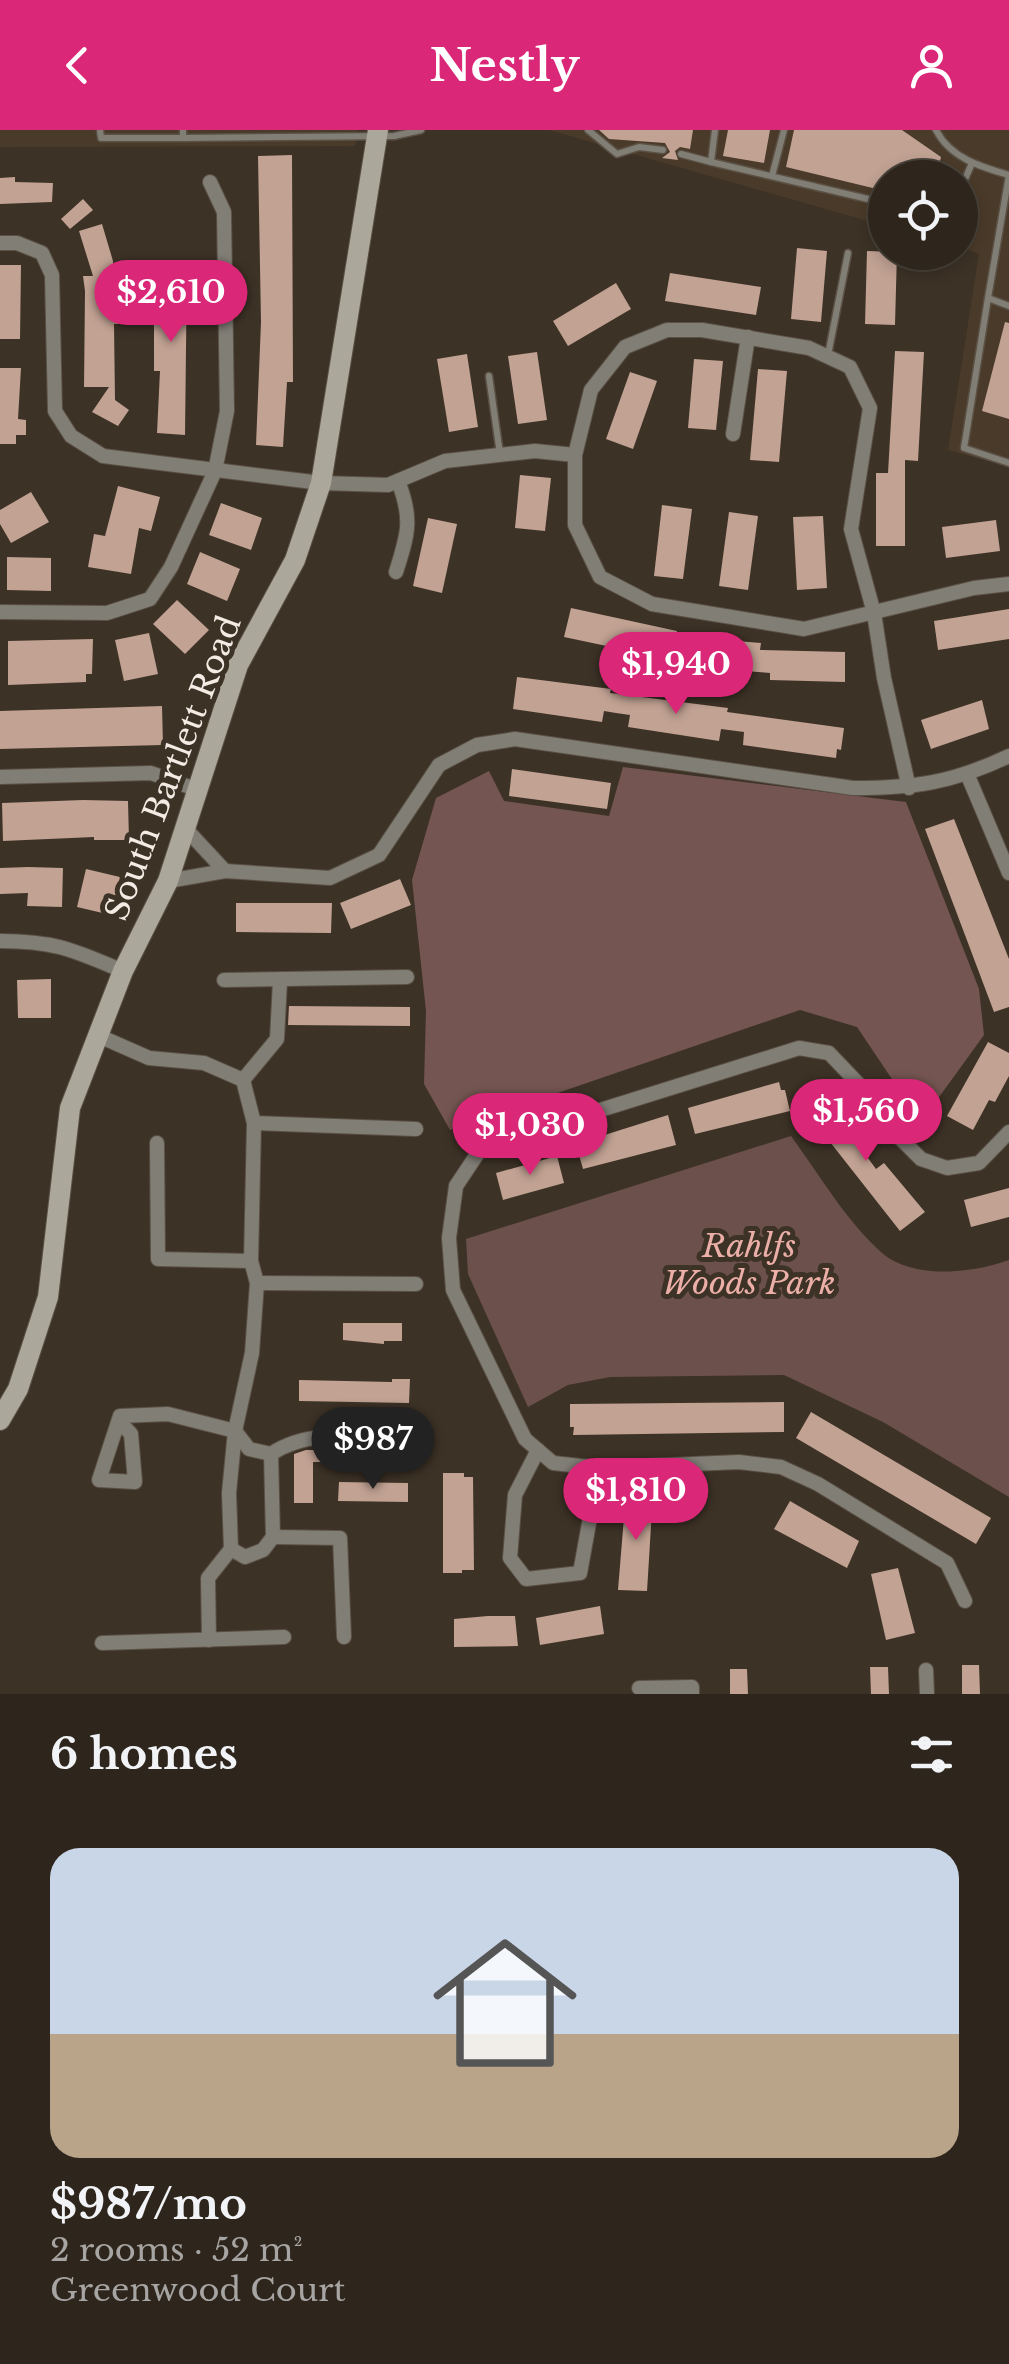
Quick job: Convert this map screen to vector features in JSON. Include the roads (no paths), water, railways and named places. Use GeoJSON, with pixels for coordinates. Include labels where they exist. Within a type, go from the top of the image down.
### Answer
{"type":"FeatureCollection","features":[{"type":"Feature","properties":{"kind":"main road","name":"South Bartlett Road"},"geometry":{"type":"LineString","coordinates":[[0,1420],[18,1388],[48,1297],[70,1108],[123,971],[168,881],[238,666],[294,560],[321,483],[378,133]]}},
{"type":"Feature","properties":{"kind":"street"},"geometry":{"type":"LineString","coordinates":[[0,612],[107,613],[150,599],[172,568],[215,471],[227,411],[224,212],[210,182]]}},
{"type":"Feature","properties":{"kind":"street"},"geometry":{"type":"LineString","coordinates":[[0,244],[17,243],[42,252],[52,275],[55,410],[72,436],[103,456],[321,483],[388,485],[445,461],[536,451],[575,455]]}},
{"type":"Feature","properties":{"kind":"street"},"geometry":{"type":"LineString","coordinates":[[909,788],[874,613],[852,529],[870,408],[850,367],[810,348],[702,330],[667,330],[625,347],[591,390],[575,455],[576,525],[600,577],[652,604],[804,629],[874,613],[974,588],[1009,584]]}},
{"type":"Feature","properties":{"kind":"street"},"geometry":{"type":"LineString","coordinates":[[733,434],[748,338]]}},
{"type":"Feature","properties":{"kind":"street"},"geometry":{"type":"LineString","coordinates":[[398,481],[409,520],[404,564]]}},
{"type":"Feature","properties":{"kind":"street"},"geometry":{"type":"LineString","coordinates":[[409,520],[424,526]]}},
{"type":"Feature","properties":{"kind":"street"},"geometry":{"type":"LineString","coordinates":[[168,881],[225,870],[330,878],[379,855],[438,765],[477,744],[515,739],[853,788],[909,788],[968,776],[1009,756]]}},
{"type":"Feature","properties":{"kind":"street"},"geometry":{"type":"LineString","coordinates":[[0,777],[150,772],[198,790]]}},
{"type":"Feature","properties":{"kind":"street"},"geometry":{"type":"LineString","coordinates":[[968,776],[1009,873]]}},
{"type":"Feature","properties":{"kind":"street"},"geometry":{"type":"LineString","coordinates":[[185,828],[225,870]]}},
{"type":"Feature","properties":{"kind":"street"},"geometry":{"type":"LineString","coordinates":[[0,941],[43,941],[64,946],[123,971]]}},
{"type":"Feature","properties":{"kind":"street"},"geometry":{"type":"LineString","coordinates":[[224,980],[408,978]]}},
{"type":"Feature","properties":{"kind":"street"},"geometry":{"type":"LineString","coordinates":[[243,1080],[277,1039],[280,981]]}},
{"type":"Feature","properties":{"kind":"street"},"geometry":{"type":"LineString","coordinates":[[98,1036],[148,1058],[204,1063],[243,1080]]}},
{"type":"Feature","properties":{"kind":"street"},"geometry":{"type":"LineString","coordinates":[[965,1600],[948,1563],[818,1484],[781,1467],[739,1462],[600,1468],[553,1463],[525,1439],[453,1290],[449,1238],[456,1186],[482,1146],[799,1048],[828,1053],[870,1096],[921,1160],[947,1168],[979,1163],[1009,1132]]}},
{"type":"Feature","properties":{"kind":"street"},"geometry":{"type":"LineString","coordinates":[[209,1640],[208,1578],[231,1549],[229,1493],[235,1430],[252,1352],[257,1283],[250,1261],[254,1122],[243,1080]]}},
{"type":"Feature","properties":{"kind":"street"},"geometry":{"type":"LineString","coordinates":[[254,1122],[416,1129]]}},
{"type":"Feature","properties":{"kind":"street"},"geometry":{"type":"LineString","coordinates":[[157,1143],[158,1259],[250,1261]]}},
{"type":"Feature","properties":{"kind":"street"},"geometry":{"type":"LineString","coordinates":[[257,1283],[416,1284]]}},
{"type":"Feature","properties":{"kind":"street"},"geometry":{"type":"LineString","coordinates":[[118,1421],[120,1416],[168,1414],[235,1430],[249,1449],[271,1454],[289,1442],[315,1437],[411,1439]]}},
{"type":"Feature","properties":{"kind":"street"},"geometry":{"type":"LineString","coordinates":[[538,1450],[515,1495],[510,1558],[526,1579],[580,1573],[600,1468]]}},
{"type":"Feature","properties":{"kind":"street"},"geometry":{"type":"LineString","coordinates":[[231,1549],[245,1557],[263,1550],[274,1537],[271,1454]]}},
{"type":"Feature","properties":{"kind":"street"},"geometry":{"type":"LineString","coordinates":[[274,1537],[340,1538],[344,1637]]}},
{"type":"Feature","properties":{"kind":"street"},"geometry":{"type":"LineString","coordinates":[[102,1642],[284,1637]]}},
{"type":"Feature","properties":{"kind":"street"},"geometry":{"type":"LineString","coordinates":[[926,1670],[926,1694]]}},
{"type":"Feature","properties":{"kind":"street"},"geometry":{"type":"LineString","coordinates":[[639,1688],[692,1687],[692,1694]]}},
{"type":"Feature","properties":{"kind":"lane"},"geometry":{"type":"LineString","coordinates":[[100,130],[101,138],[184,134],[408,135],[421,130]]}},
{"type":"Feature","properties":{"kind":"lane"},"geometry":{"type":"LineString","coordinates":[[588,130],[616,154],[639,147],[663,150]]}},
{"type":"Feature","properties":{"kind":"lane"},"geometry":{"type":"LineString","coordinates":[[711,162],[716,130]]}},
{"type":"Feature","properties":{"kind":"lane"},"geometry":{"type":"LineString","coordinates":[[772,176],[784,130]]}},
{"type":"Feature","properties":{"kind":"lane"},"geometry":{"type":"LineString","coordinates":[[936,130],[942,141],[968,160]]}},
{"type":"Feature","properties":{"kind":"lane"},"geometry":{"type":"LineString","coordinates":[[681,154],[868,198]]}},
{"type":"Feature","properties":{"kind":"lane"},"geometry":{"type":"LineString","coordinates":[[978,165],[1009,175],[964,448],[1009,463]]}},
{"type":"Feature","properties":{"kind":"lane"},"geometry":{"type":"LineString","coordinates":[[827,356],[848,253]]}},
{"type":"Feature","properties":{"kind":"lane"},"geometry":{"type":"LineString","coordinates":[[988,298],[1009,306]]}},
{"type":"Feature","properties":{"kind":"lane"},"geometry":{"type":"LineString","coordinates":[[489,376],[500,455]]}},
{"type":"Feature","properties":{"kind":"park label","name":"Rahlfs Woods Park"},"geometry":{"type":"Point","coordinates":[749,1264]}}]}
